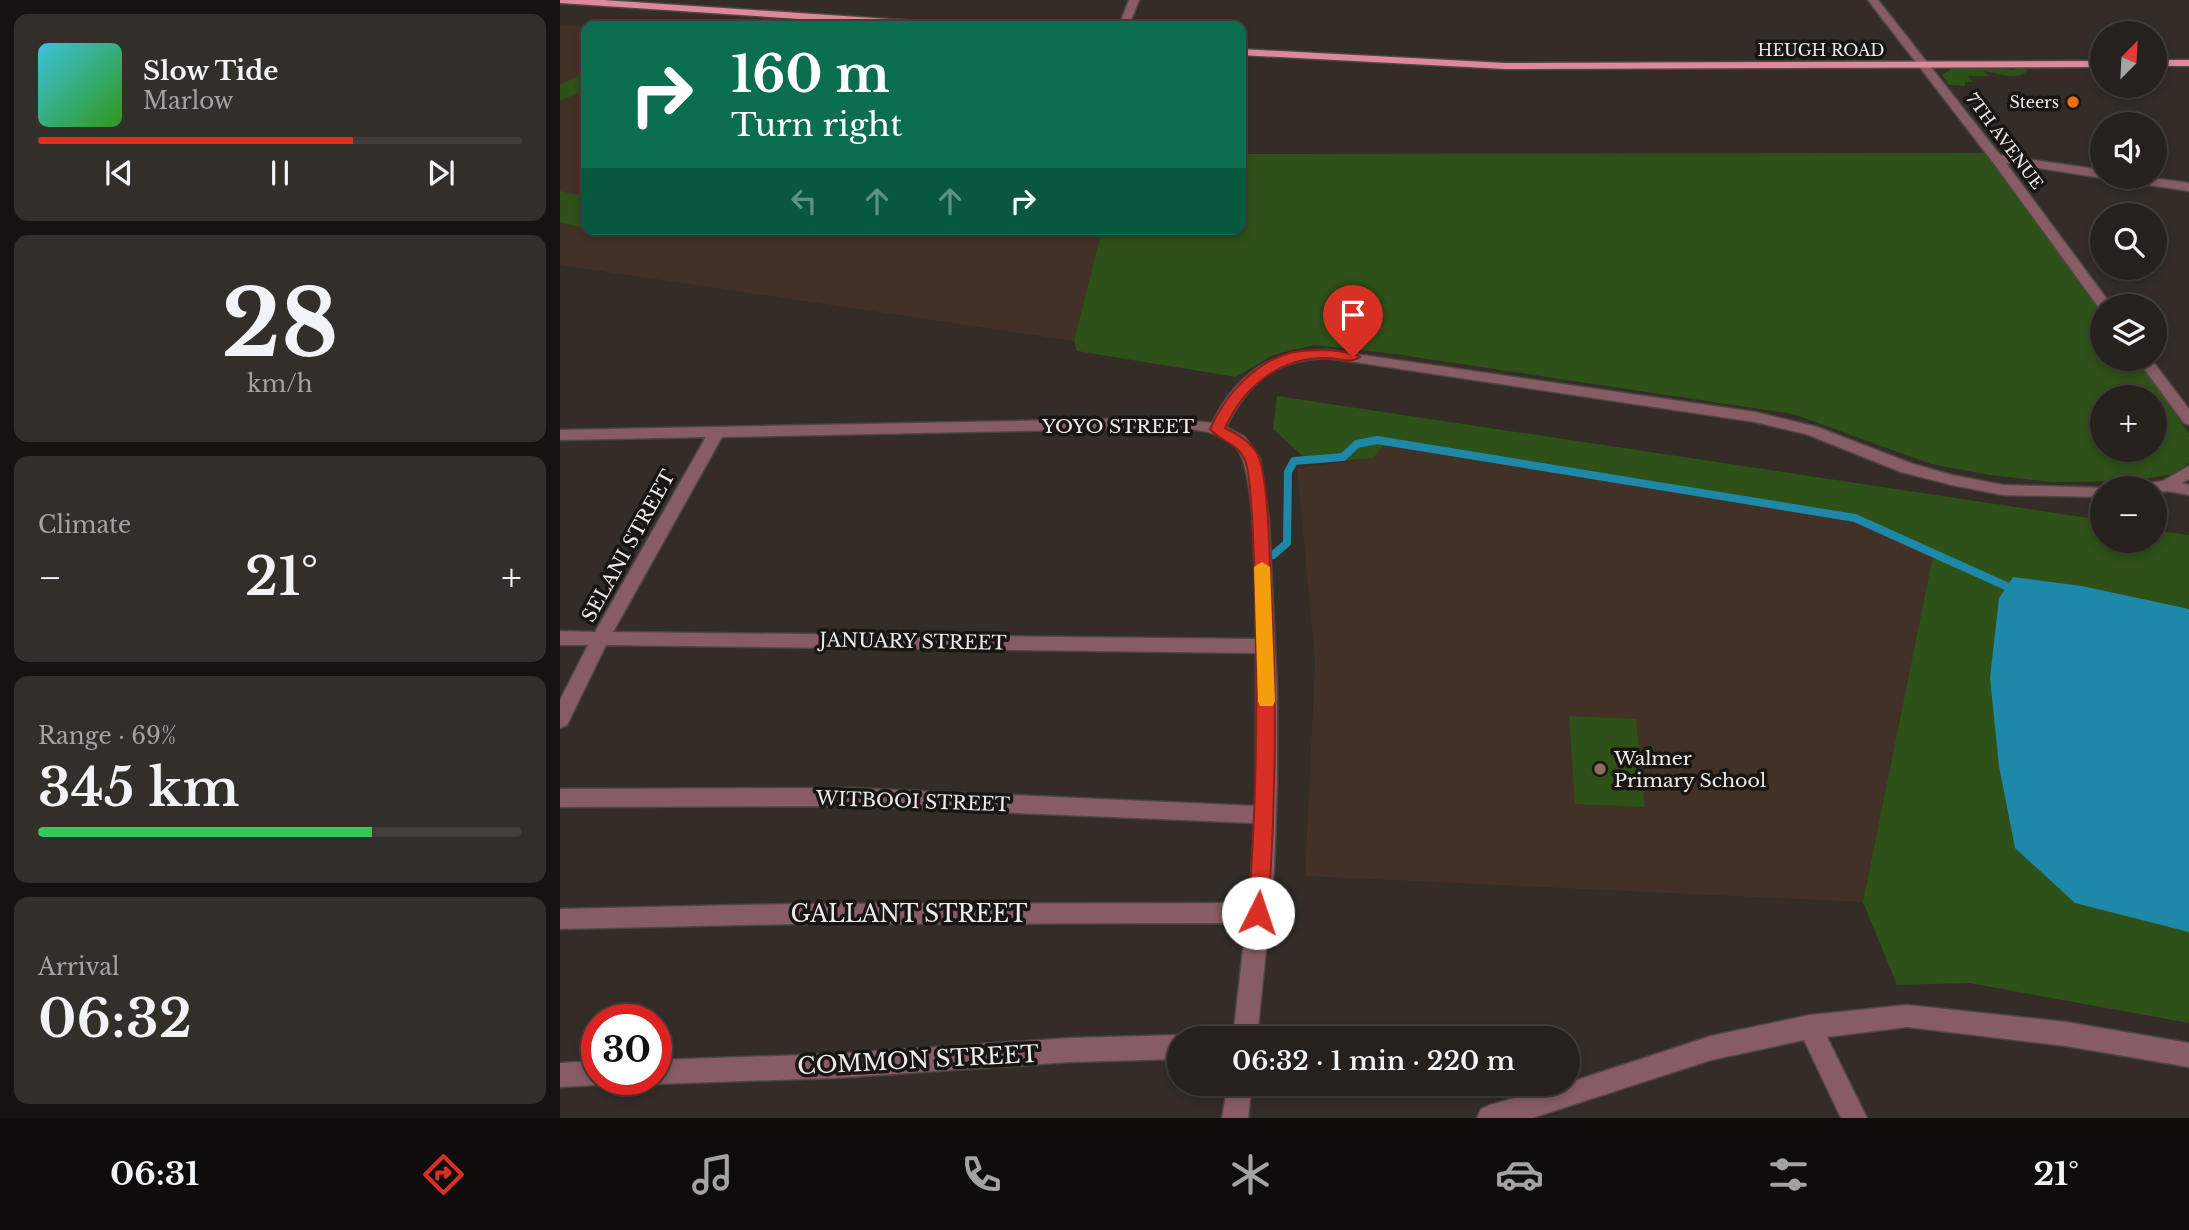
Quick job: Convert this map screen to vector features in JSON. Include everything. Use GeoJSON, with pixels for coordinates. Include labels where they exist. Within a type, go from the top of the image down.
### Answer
{"type":"FeatureCollection","features":[{"type":"Feature","properties":{"kind":"main road"},"geometry":{"type":"LineString","coordinates":[[560,0],[873,21]]}},
{"type":"Feature","properties":{"kind":"main road","name":"HEUGH ROAD"},"geometry":{"type":"LineString","coordinates":[[1246,46],[1541,65]]}},
{"type":"Feature","properties":{"kind":"main road","name":"HEUGH ROAD"},"geometry":{"type":"LineString","coordinates":[[1246,51],[1418,63],[1541,65],[2090,64]]}},
{"type":"Feature","properties":{"kind":"main road"},"geometry":{"type":"LineString","coordinates":[[2167,63],[2189,63]]}},
{"type":"Feature","properties":{"kind":"street"},"geometry":{"type":"LineString","coordinates":[[1126,21],[1134,0]]}},
{"type":"Feature","properties":{"kind":"street","name":"7TH AVENUE"},"geometry":{"type":"LineString","coordinates":[[1873,0],[1996,158],[2096,294]]}},
{"type":"Feature","properties":{"kind":"street"},"geometry":{"type":"LineString","coordinates":[[1996,158],[2090,172]]}},
{"type":"Feature","properties":{"kind":"street"},"geometry":{"type":"LineString","coordinates":[[2167,184],[2189,187]]}},
{"type":"Feature","properties":{"kind":"street"},"geometry":{"type":"LineString","coordinates":[[1217,429],[1226,410],[1263,369],[1293,356],[1328,354],[1755,417],[1811,430],[1908,468],[2003,489],[2090,492]]}},
{"type":"Feature","properties":{"kind":"street"},"geometry":{"type":"LineString","coordinates":[[2153,371],[2189,420]]}},
{"type":"Feature","properties":{"kind":"street","name":"YOYO STREET"},"geometry":{"type":"LineString","coordinates":[[560,435],[1163,423],[1217,429],[1237,440],[1246,448],[1254,462],[1261,539],[1265,646],[1266,815],[1246,1026]]}},
{"type":"Feature","properties":{"kind":"street","name":"SELANI STREET"},"geometry":{"type":"LineString","coordinates":[[560,720],[601,637],[717,431]]}},
{"type":"Feature","properties":{"kind":"street"},"geometry":{"type":"LineString","coordinates":[[2167,486],[2189,471]]}},
{"type":"Feature","properties":{"kind":"street"},"geometry":{"type":"LineString","coordinates":[[2167,486],[2189,491]]}},
{"type":"Feature","properties":{"kind":"street","name":"JANUARY STREET"},"geometry":{"type":"LineString","coordinates":[[560,638],[1265,646]]}},
{"type":"Feature","properties":{"kind":"street","name":"WITBOOI STREET"},"geometry":{"type":"LineString","coordinates":[[560,797],[850,797],[1266,815]]}},
{"type":"Feature","properties":{"kind":"street","name":"GALLANT STREET"},"geometry":{"type":"LineString","coordinates":[[560,919],[792,914],[1258,913]]}},
{"type":"Feature","properties":{"kind":"street"},"geometry":{"type":"LineString","coordinates":[[1490,1118],[1711,1048],[1810,1027],[1907,1016],[2066,1034],[2189,1055]]}},
{"type":"Feature","properties":{"kind":"street"},"geometry":{"type":"LineString","coordinates":[[1810,1027],[1854,1118]]}},
{"type":"Feature","properties":{"kind":"street","name":"COMMON STREET"},"geometry":{"type":"LineString","coordinates":[[672,1071],[834,1066],[1070,1050],[1167,1047]]}},
{"type":"Feature","properties":{"kind":"street"},"geometry":{"type":"LineString","coordinates":[[560,1075],[581,1074]]}},
{"type":"Feature","properties":{"kind":"street"},"geometry":{"type":"LineString","coordinates":[[1236,1118],[1239,1096]]}},
{"type":"Feature","properties":{"kind":"shaded area"},"geometry":{"type":"Polygon","coordinates":[[[560,25],[581,27],[581,235],[1100,235],[1074,341],[560,265],[560,25]]]}},
{"type":"Feature","properties":{"kind":"shaded area","name":"Walmer Primary School"},"geometry":{"type":"Polygon","coordinates":[[[1388,440],[1860,515],[1933,555],[1863,902],[1305,876],[1315,662],[1297,468],[1372,458],[1388,440]]]}},
{"type":"Feature","properties":{"kind":"green space"},"geometry":{"type":"Polygon","coordinates":[[[2020,67],[2028,70],[2018,76],[1984,71],[1989,76],[1968,76],[1973,82],[1965,82],[1965,86],[1949,85],[1942,75],[1953,68],[2013,70],[2020,67]]]}},
{"type":"Feature","properties":{"kind":"green space"},"geometry":{"type":"Polygon","coordinates":[[[581,74],[581,91],[560,101],[560,85],[581,74]]]}},
{"type":"Feature","properties":{"kind":"green space"},"geometry":{"type":"Polygon","coordinates":[[[1984,153],[2091,294],[2090,371],[2147,371],[2156,385],[2090,385],[2090,462],[2167,462],[2167,401],[2189,434],[2189,462],[2178,473],[2161,476],[2090,476],[2090,482],[2052,482],[1990,475],[1931,464],[1793,414],[1395,354],[1313,345],[1273,355],[1236,377],[1077,351],[1074,341],[1100,235],[1246,235],[1246,154],[1984,153]]]}},
{"type":"Feature","properties":{"kind":"green space"},"geometry":{"type":"Polygon","coordinates":[[[560,191],[581,196],[581,228],[560,222],[560,191]]]}},
{"type":"Feature","properties":{"kind":"green space"},"geometry":{"type":"Polygon","coordinates":[[[1277,396],[2090,518],[2090,553],[2167,553],[2167,532],[2189,535],[2189,1023],[1969,983],[1897,985],[1863,902],[1933,555],[1860,515],[1388,440],[1373,458],[1311,464],[1273,429],[1277,396]]]}},
{"type":"Feature","properties":{"kind":"green space"},"geometry":{"type":"Polygon","coordinates":[[[1569,716],[1636,719],[1645,807],[1575,804],[1569,716]]]}},
{"type":"Feature","properties":{"kind":"water"},"geometry":{"type":"Polygon","coordinates":[[[2013,577],[2082,586],[2189,609],[2189,932],[2075,903],[2015,848],[1999,766],[1990,678],[1999,598],[2013,577]]]}},
{"type":"Feature","properties":{"kind":"waterway"},"geometry":{"type":"LineString","coordinates":[[1273,555],[1287,543],[1288,472],[1294,461],[1343,457],[1357,444],[1377,440],[1855,518],[2006,586]]}},
{"type":"Feature","properties":{"kind":"slow traffic"},"geometry":{"type":"LineString","coordinates":[[1262,567],[1266,701]]}},
{"type":"Feature","properties":{"kind":"place","name":"Steers"},"geometry":{"type":"Point","coordinates":[2073,102]}},
{"type":"Feature","properties":{"kind":"place","name":"Walmer Primary School"},"geometry":{"type":"Point","coordinates":[1600,769]}},
{"type":"Feature","properties":{"kind":"route"},"geometry":{"type":"LineString","coordinates":[[1258,913],[1266,815],[1266,663],[1261,539],[1254,462],[1246,448],[1217,429],[1226,410],[1263,369],[1293,356],[1328,354],[1353,357]]}}]}
